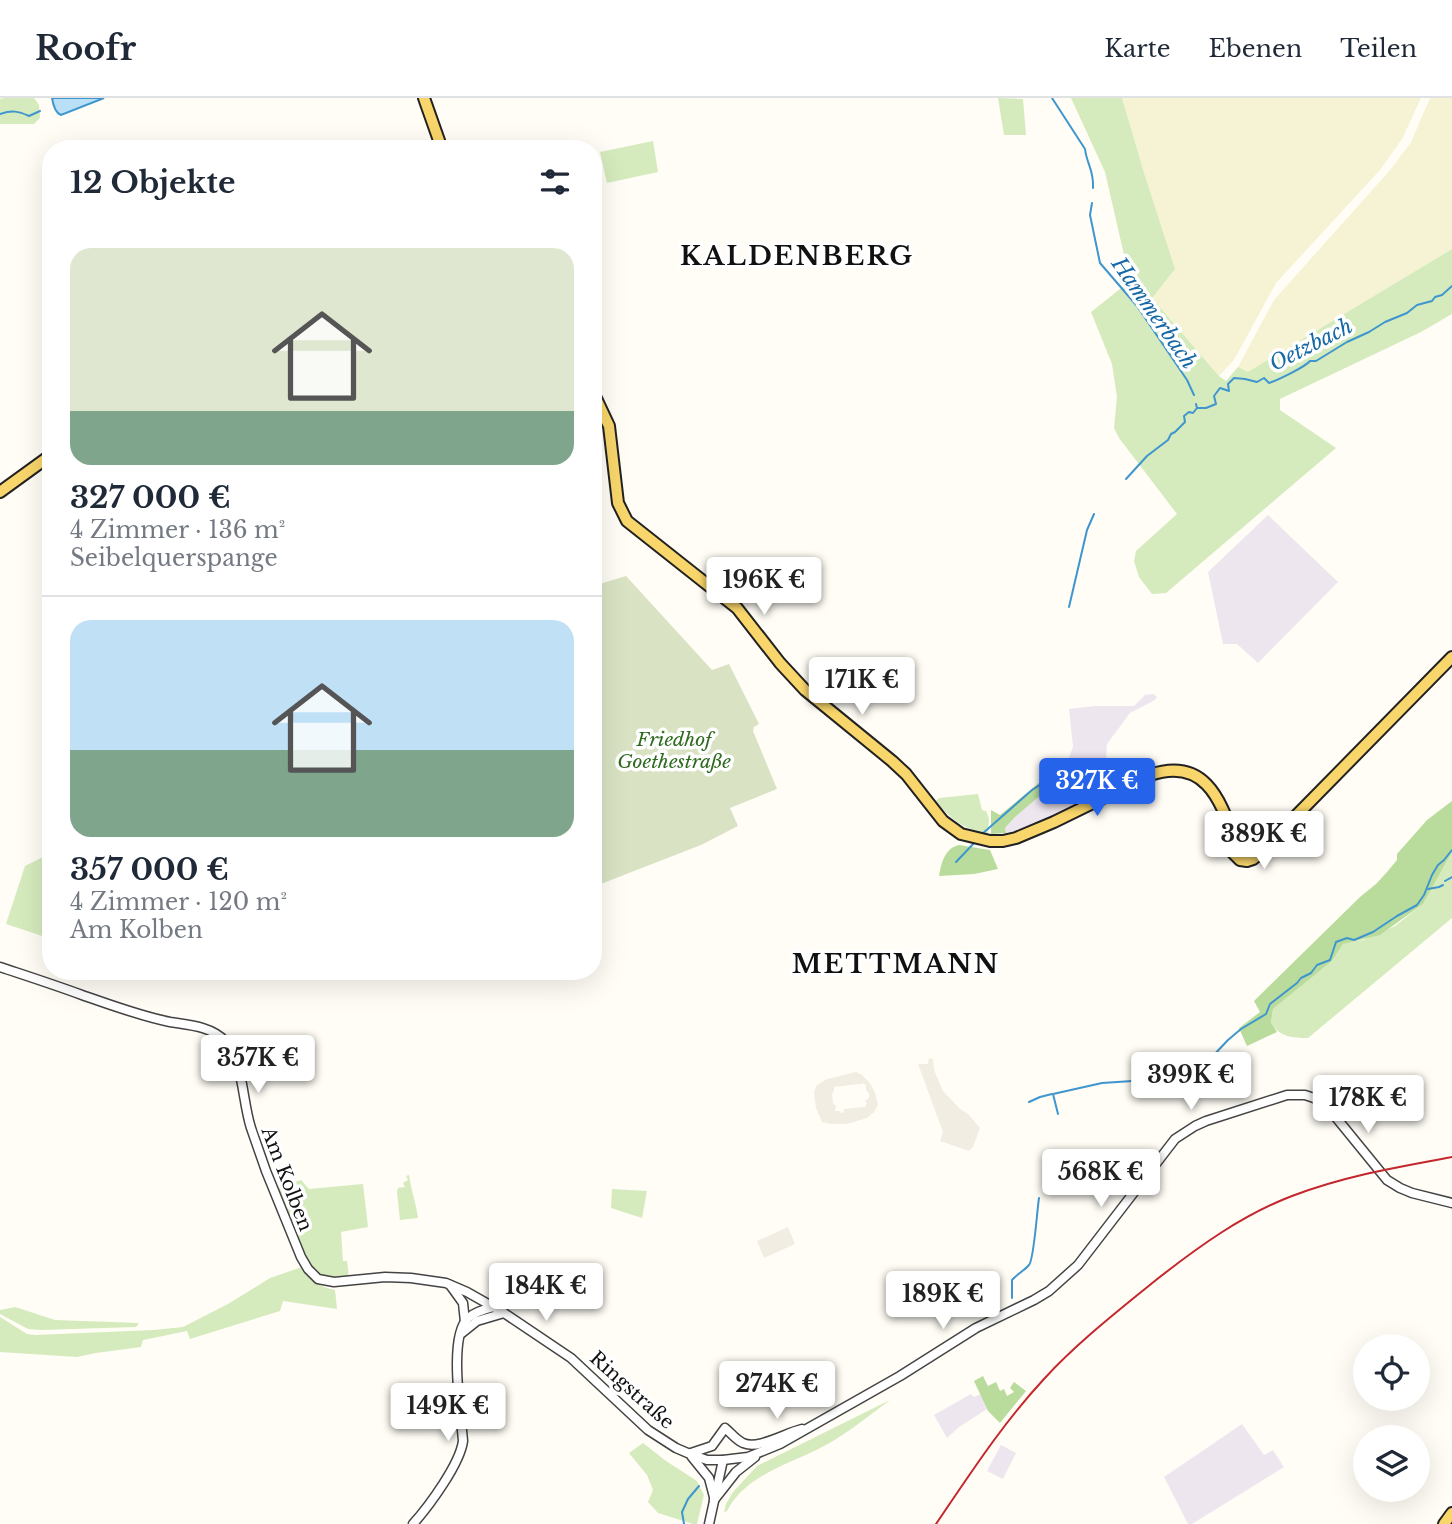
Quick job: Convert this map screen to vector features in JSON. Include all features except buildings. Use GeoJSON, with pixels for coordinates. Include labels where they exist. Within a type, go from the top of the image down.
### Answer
{"type":"FeatureCollection","features":[{"type":"Feature","properties":{"kind":"main road"},"geometry":{"type":"LineString","coordinates":[[424,98],[439,140]]}},
{"type":"Feature","properties":{"kind":"main road"},"geometry":{"type":"LineString","coordinates":[[602,409],[609,426],[618,503],[627,521],[737,608],[805,690],[906,774],[938,816],[952,829],[968,837],[993,842],[1016,838],[1161,771],[1178,770],[1195,776],[1209,786],[1238,836]]}},
{"type":"Feature","properties":{"kind":"main road"},"geometry":{"type":"LineString","coordinates":[[0,492],[42,462]]}},
{"type":"Feature","properties":{"kind":"main road"},"geometry":{"type":"LineString","coordinates":[[1259,844],[1276,840],[1286,826],[1452,657]]}},
{"type":"Feature","properties":{"kind":"main road"},"geometry":{"type":"LineString","coordinates":[[1249,833],[1259,844],[1258,855],[1254,859],[1240,860],[1235,856],[1232,850],[1238,836],[1249,833]]}},
{"type":"Feature","properties":{"kind":"main road"},"geometry":{"type":"LineString","coordinates":[[1444,1524],[1452,1513]]}},
{"type":"Feature","properties":{"kind":"street","name":"Am Kolben"},"geometry":{"type":"LineString","coordinates":[[0,967],[113,1006],[206,1029],[220,1037],[232,1051],[251,1128],[301,1256],[318,1279],[328,1282]]}},
{"type":"Feature","properties":{"kind":"street"},"geometry":{"type":"LineString","coordinates":[[709,1524],[723,1460],[762,1452],[811,1427],[981,1325],[1034,1300],[1056,1286],[1078,1265],[1175,1139],[1195,1126],[1278,1097],[1293,1094],[1314,1098],[1334,1115],[1387,1180],[1412,1194],[1452,1203]]}},
{"type":"Feature","properties":{"kind":"street","name":"Ringstraße"},"geometry":{"type":"LineString","coordinates":[[328,1282],[399,1277],[450,1285],[504,1313],[571,1358],[648,1430],[676,1448],[707,1460],[723,1460]]}},
{"type":"Feature","properties":{"kind":"street"},"geometry":{"type":"LineString","coordinates":[[450,1285],[463,1303],[465,1322]]}},
{"type":"Feature","properties":{"kind":"street"},"geometry":{"type":"LineString","coordinates":[[413,1524],[458,1459],[461,1450],[463,1441],[456,1357],[465,1322],[477,1312],[493,1307]]}},
{"type":"Feature","properties":{"kind":"street"},"geometry":{"type":"LineString","coordinates":[[460,1336],[477,1321],[504,1313]]}},
{"type":"Feature","properties":{"kind":"street"},"geometry":{"type":"LineString","coordinates":[[714,1500],[709,1478],[689,1454],[712,1446],[726,1428],[740,1441],[752,1446],[790,1431],[811,1427]]}},
{"type":"Feature","properties":{"kind":"street"},"geometry":{"type":"LineString","coordinates":[[714,1500],[736,1472],[762,1452]]}},
{"type":"Feature","properties":{"kind":"shaded area"},"geometry":{"type":"Polygon","coordinates":[[[1122,98],[1421,98],[1402,139],[1380,170],[1276,283],[1234,360],[1219,376],[1152,298],[1145,176],[1122,98]]]}},
{"type":"Feature","properties":{"kind":"shaded area"},"geometry":{"type":"Polygon","coordinates":[[[1430,98],[1452,98],[1452,249],[1248,373],[1238,367],[1274,300],[1391,169],[1411,142],[1430,98]]]}},
{"type":"Feature","properties":{"kind":"shaded area"},"geometry":{"type":"Polygon","coordinates":[[[1268,515],[1338,582],[1258,663],[1237,644],[1223,644],[1208,572],[1268,515]]]}},
{"type":"Feature","properties":{"kind":"shaded area"},"geometry":{"type":"Polygon","coordinates":[[[1154,694],[1157,697],[1155,700],[1130,713],[1107,744],[1104,791],[1037,824],[1006,833],[1005,828],[1014,818],[1043,793],[1040,782],[1068,760],[1073,747],[1069,709],[1134,706],[1145,695],[1154,694]]]}},
{"type":"Feature","properties":{"kind":"shaded area"},"geometry":{"type":"Polygon","coordinates":[[[929,1058],[933,1059],[934,1070],[943,1091],[980,1128],[969,1151],[940,1141],[943,1132],[918,1064],[928,1064],[929,1058]]]}},
{"type":"Feature","properties":{"kind":"shaded area"},"geometry":{"type":"Polygon","coordinates":[[[856,1072],[862,1075],[875,1093],[878,1105],[874,1112],[867,1118],[847,1124],[822,1122],[814,1093],[816,1086],[827,1079],[856,1072]],[[862,1083],[834,1087],[832,1094],[835,1111],[843,1113],[844,1109],[865,1107],[865,1101],[869,1098],[866,1085],[862,1083]]]}},
{"type":"Feature","properties":{"kind":"shaded area"},"geometry":{"type":"Polygon","coordinates":[[[788,1227],[795,1244],[764,1258],[757,1241],[788,1227]]]}},
{"type":"Feature","properties":{"kind":"shaded area"},"geometry":{"type":"Polygon","coordinates":[[[971,1394],[974,1397],[981,1394],[987,1409],[947,1438],[934,1415],[971,1394]]]}},
{"type":"Feature","properties":{"kind":"shaded area"},"geometry":{"type":"Polygon","coordinates":[[[1242,1424],[1264,1455],[1273,1450],[1284,1467],[1188,1524],[1164,1477],[1242,1424]]]}},
{"type":"Feature","properties":{"kind":"shaded area"},"geometry":{"type":"Polygon","coordinates":[[[1001,1445],[1016,1453],[1003,1479],[987,1471],[1001,1445]]]}},
{"type":"Feature","properties":{"kind":"green space"},"geometry":{"type":"Polygon","coordinates":[[[34,98],[39,105],[40,118],[34,124],[0,124],[0,99],[34,98]]]}},
{"type":"Feature","properties":{"kind":"green space"},"geometry":{"type":"Polygon","coordinates":[[[998,98],[1023,99],[1026,135],[1004,135],[998,98]]]}},
{"type":"Feature","properties":{"kind":"green space"},"geometry":{"type":"Polygon","coordinates":[[[1071,98],[1122,98],[1175,269],[1152,298],[1226,381],[1238,367],[1248,372],[1452,249],[1452,314],[1421,332],[1280,399],[1280,410],[1336,448],[1166,593],[1152,594],[1139,577],[1134,561],[1136,551],[1177,514],[1114,428],[1117,397],[1112,364],[1091,312],[1130,281],[1105,172],[1071,98]]]}},
{"type":"Feature","properties":{"kind":"green space"},"geometry":{"type":"Polygon","coordinates":[[[653,141],[658,172],[607,183],[602,152],[653,141]]]}},
{"type":"Feature","properties":{"kind":"green space","name":"Friedhof Goethestraße"},"geometry":{"type":"Polygon","coordinates":[[[626,576],[712,670],[729,664],[759,724],[753,731],[777,789],[730,808],[738,826],[701,845],[602,884],[602,583],[626,576]]]}},
{"type":"Feature","properties":{"kind":"green space"},"geometry":{"type":"Polygon","coordinates":[[[1040,782],[1043,793],[1014,818],[1005,828],[1006,833],[991,834],[991,810],[1000,815],[1040,782]]]}},
{"type":"Feature","properties":{"kind":"green space"},"geometry":{"type":"Polygon","coordinates":[[[978,794],[982,810],[986,811],[989,819],[988,834],[959,823],[936,801],[939,798],[978,794]]]}},
{"type":"Feature","properties":{"kind":"green space"},"geometry":{"type":"Polygon","coordinates":[[[1452,801],[1452,852],[1423,904],[1380,935],[1343,944],[1332,961],[1273,1009],[1271,1023],[1277,1032],[1247,1046],[1239,1028],[1260,1012],[1254,1001],[1376,884],[1397,860],[1397,854],[1427,820],[1452,801]]]}},
{"type":"Feature","properties":{"kind":"green space"},"geometry":{"type":"Polygon","coordinates":[[[959,845],[990,850],[998,869],[974,874],[939,876],[947,853],[959,845]]]}},
{"type":"Feature","properties":{"kind":"green space"},"geometry":{"type":"Polygon","coordinates":[[[1452,852],[1452,918],[1308,1038],[1287,1036],[1271,1024],[1273,1009],[1332,961],[1343,944],[1363,940],[1395,926],[1423,904],[1452,852]]]}},
{"type":"Feature","properties":{"kind":"green space"},"geometry":{"type":"Polygon","coordinates":[[[42,858],[42,936],[6,924],[25,866],[42,858]]]}},
{"type":"Feature","properties":{"kind":"green space"},"geometry":{"type":"Polygon","coordinates":[[[409,1175],[418,1218],[400,1220],[397,1192],[398,1188],[405,1187],[403,1183],[408,1180],[406,1176],[409,1175]]]}},
{"type":"Feature","properties":{"kind":"green space"},"geometry":{"type":"Polygon","coordinates":[[[301,1180],[309,1189],[363,1184],[368,1227],[341,1232],[343,1261],[347,1261],[349,1278],[324,1277],[306,1261],[276,1188],[301,1180]]]}},
{"type":"Feature","properties":{"kind":"green space"},"geometry":{"type":"Polygon","coordinates":[[[612,1189],[647,1191],[642,1218],[611,1208],[612,1189]]]}},
{"type":"Feature","properties":{"kind":"green space"},"geometry":{"type":"Polygon","coordinates":[[[302,1267],[316,1283],[335,1290],[337,1309],[283,1301],[280,1311],[190,1339],[187,1331],[143,1340],[141,1347],[77,1357],[0,1352],[0,1317],[27,1334],[35,1335],[183,1327],[270,1278],[302,1267]]]}},
{"type":"Feature","properties":{"kind":"green space"},"geometry":{"type":"Polygon","coordinates":[[[15,1307],[55,1320],[139,1323],[136,1327],[28,1329],[0,1314],[0,1310],[15,1307]]]}},
{"type":"Feature","properties":{"kind":"green space"},"geometry":{"type":"Polygon","coordinates":[[[983,1376],[988,1386],[996,1382],[1000,1391],[1004,1389],[1007,1396],[1014,1392],[1010,1388],[1014,1382],[1026,1391],[1000,1423],[988,1411],[974,1381],[983,1376]]]}},
{"type":"Feature","properties":{"kind":"green space"},"geometry":{"type":"Polygon","coordinates":[[[890,1400],[833,1441],[760,1477],[747,1486],[724,1512],[733,1492],[757,1466],[890,1400]]]}},
{"type":"Feature","properties":{"kind":"green space"},"geometry":{"type":"Polygon","coordinates":[[[643,1443],[697,1481],[704,1495],[697,1524],[658,1513],[648,1502],[653,1490],[647,1475],[629,1453],[643,1443]]]}},
{"type":"Feature","properties":{"kind":"water"},"geometry":{"type":"Polygon","coordinates":[[[52,98],[104,98],[61,115],[52,98]]]}},
{"type":"Feature","properties":{"kind":"waterway","name":"Hammerbach"},"geometry":{"type":"LineString","coordinates":[[1052,98],[1085,149],[1093,188]]}},
{"type":"Feature","properties":{"kind":"waterway"},"geometry":{"type":"LineString","coordinates":[[0,114],[15,112],[29,116],[40,111]]}},
{"type":"Feature","properties":{"kind":"waterway","name":"Hammerbach"},"geometry":{"type":"LineString","coordinates":[[1092,203],[1090,215],[1100,263],[1137,306],[1187,380],[1194,395]]}},
{"type":"Feature","properties":{"kind":"waterway","name":"Oetzbach"},"geometry":{"type":"LineString","coordinates":[[1197,408],[1216,404],[1214,396],[1220,388],[1229,391],[1228,384],[1234,378],[1257,382],[1264,378],[1269,383],[1310,361],[1316,361],[1347,342],[1407,313],[1417,305],[1432,301],[1452,286]]}},
{"type":"Feature","properties":{"kind":"waterway","name":"Hammerbach"},"geometry":{"type":"LineString","coordinates":[[1126,479],[1185,422],[1184,416],[1189,412],[1193,413],[1197,408],[1196,404]]}},
{"type":"Feature","properties":{"kind":"waterway","name":"Hammerbach"},"geometry":{"type":"LineString","coordinates":[[1069,607],[1087,530],[1094,514]]}},
{"type":"Feature","properties":{"kind":"waterway","name":"Hammerbach"},"geometry":{"type":"LineString","coordinates":[[982,834],[1032,790],[1066,768]]}},
{"type":"Feature","properties":{"kind":"waterway","name":"Hammerbach"},"geometry":{"type":"LineString","coordinates":[[956,862],[976,841]]}},
{"type":"Feature","properties":{"kind":"waterway"},"geometry":{"type":"LineString","coordinates":[[1058,1114],[1053,1094],[1102,1083],[1163,1079],[1210,1059],[1241,1029],[1266,1014],[1270,1004],[1301,978],[1311,973],[1317,965],[1330,960],[1336,942],[1347,938],[1354,940],[1373,932],[1417,905],[1438,865],[1452,850]]}},
{"type":"Feature","properties":{"kind":"waterway"},"geometry":{"type":"LineString","coordinates":[[1445,881],[1452,877]]}},
{"type":"Feature","properties":{"kind":"waterway"},"geometry":{"type":"LineString","coordinates":[[1428,889],[1443,885]]}},
{"type":"Feature","properties":{"kind":"waterway","name":"Hammerbach"},"geometry":{"type":"LineString","coordinates":[[1029,1102],[1052,1094]]}},
{"type":"Feature","properties":{"kind":"waterway"},"geometry":{"type":"LineString","coordinates":[[1012,1298],[1012,1280],[1031,1261],[1039,1198]]}},
{"type":"Feature","properties":{"kind":"waterway"},"geometry":{"type":"LineString","coordinates":[[684,1524],[682,1512],[699,1486]]}},
{"type":"Feature","properties":{"kind":"railway"},"geometry":{"type":"LineString","coordinates":[[936,1524],[1001,1431],[1057,1365],[1113,1315],[1204,1244],[1256,1212],[1292,1196],[1371,1173],[1452,1157]]}},
{"type":"Feature","properties":{"kind":"district","name":"KALDENBERG"},"geometry":{"type":"Point","coordinates":[797,256]}},
{"type":"Feature","properties":{"kind":"district","name":"METTMANN"},"geometry":{"type":"Point","coordinates":[896,964]}}]}
